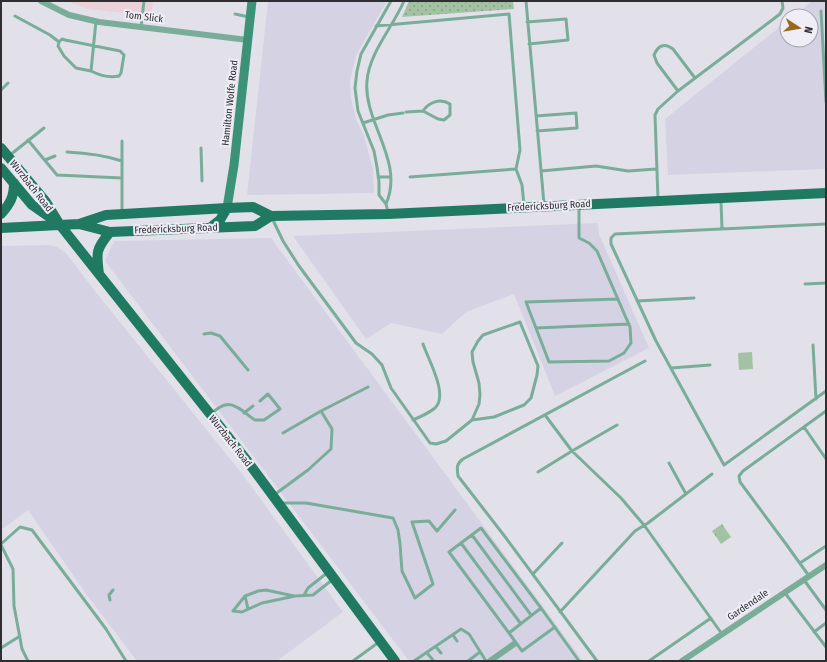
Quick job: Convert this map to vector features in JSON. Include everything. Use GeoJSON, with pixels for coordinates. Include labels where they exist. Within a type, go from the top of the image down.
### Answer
{"type":"FeatureCollection","features":[{"type":"Feature","properties":{"kind":"main road","name":"Wurzbach Road"},"geometry":{"type":"LineString","coordinates":[[1,148],[46,202],[60,225],[210,414],[395,661]]}},
{"type":"Feature","properties":{"kind":"main road","name":"Wurzbach Road"},"geometry":{"type":"LineString","coordinates":[[1,168],[32,205],[60,225]]}},
{"type":"Feature","properties":{"kind":"main road"},"geometry":{"type":"LineString","coordinates":[[1,214],[12,200],[14,183]]}},
{"type":"Feature","properties":{"kind":"main road","name":"Fredericksburg Road"},"geometry":{"type":"LineString","coordinates":[[79,224],[110,232],[210,228],[255,226],[271,216],[387,209],[525,208],[826,193]]}},
{"type":"Feature","properties":{"kind":"main road","name":"Fredericksburg Road"},"geometry":{"type":"LineString","coordinates":[[1,228],[79,224],[106,215],[228,208],[253,207],[271,216]]}},
{"type":"Feature","properties":{"kind":"main road"},"geometry":{"type":"LineString","coordinates":[[210,228],[220,220],[228,208]]}},
{"type":"Feature","properties":{"kind":"main road"},"geometry":{"type":"LineString","coordinates":[[99,274],[96,255],[102,241],[110,232]]}},
{"type":"Feature","properties":{"kind":"street","name":"Tom Slick"},"geometry":{"type":"LineString","coordinates":[[41,1],[69,15],[96,21],[248,40]]}},
{"type":"Feature","properties":{"kind":"street","name":"Hamilton Wolfe Road"},"geometry":{"type":"LineString","coordinates":[[228,208],[252,1]]}},
{"type":"Feature","properties":{"kind":"street","name":"Gardendale"},"geometry":{"type":"LineString","coordinates":[[682,661],[826,565]]}},
{"type":"Feature","properties":{"kind":"street"},"geometry":{"type":"LineString","coordinates":[[490,661],[514,643]]}},
{"type":"Feature","properties":{"kind":"lane"},"geometry":{"type":"LineString","coordinates":[[141,27],[144,1]]}},
{"type":"Feature","properties":{"kind":"lane"},"geometry":{"type":"LineString","coordinates":[[387,209],[379,195],[374,152],[356,104],[355,81],[361,54],[391,1]]}},
{"type":"Feature","properties":{"kind":"lane"},"geometry":{"type":"LineString","coordinates":[[387,209],[390,194],[390,177],[385,147],[370,106],[367,93],[368,72],[371,61],[404,1]]}},
{"type":"Feature","properties":{"kind":"lane"},"geometry":{"type":"LineString","coordinates":[[526,1],[544,207]]}},
{"type":"Feature","properties":{"kind":"lane"},"geometry":{"type":"LineString","coordinates":[[658,201],[655,115],[658,109],[678,91],[780,14],[783,8],[782,1]]}},
{"type":"Feature","properties":{"kind":"lane"},"geometry":{"type":"LineString","coordinates":[[821,11],[826,102]]}},
{"type":"Feature","properties":{"kind":"lane"},"geometry":{"type":"LineString","coordinates":[[235,14],[250,17]]}},
{"type":"Feature","properties":{"kind":"lane"},"geometry":{"type":"LineString","coordinates":[[376,26],[509,14],[520,150],[516,169],[522,185],[525,208]]}},
{"type":"Feature","properties":{"kind":"lane"},"geometry":{"type":"LineString","coordinates":[[15,16],[50,35],[59,42]]}},
{"type":"Feature","properties":{"kind":"lane"},"geometry":{"type":"LineString","coordinates":[[527,22],[566,19],[568,40],[529,44]]}},
{"type":"Feature","properties":{"kind":"lane"},"geometry":{"type":"LineString","coordinates":[[91,71],[96,21]]}},
{"type":"Feature","properties":{"kind":"lane"},"geometry":{"type":"LineString","coordinates":[[65,40],[120,51],[124,55],[121,73],[119,76],[107,76],[76,68],[64,56],[58,46],[59,42],[65,40]]}},
{"type":"Feature","properties":{"kind":"lane"},"geometry":{"type":"LineString","coordinates":[[678,91],[656,63],[654,55],[656,49],[662,46],[669,46],[673,49],[695,78]]}},
{"type":"Feature","properties":{"kind":"lane"},"geometry":{"type":"LineString","coordinates":[[1,90],[8,83]]}},
{"type":"Feature","properties":{"kind":"lane"},"geometry":{"type":"LineString","coordinates":[[363,123],[404,113],[423,111],[444,120],[450,115],[451,109],[450,104],[442,101],[431,102],[423,111]]}},
{"type":"Feature","properties":{"kind":"lane"},"geometry":{"type":"LineString","coordinates":[[536,116],[576,113],[577,128],[537,131]]}},
{"type":"Feature","properties":{"kind":"lane"},"geometry":{"type":"LineString","coordinates":[[9,156],[44,128]]}},
{"type":"Feature","properties":{"kind":"lane"},"geometry":{"type":"LineString","coordinates":[[28,140],[57,175],[122,178]]}},
{"type":"Feature","properties":{"kind":"lane"},"geometry":{"type":"LineString","coordinates":[[122,141],[122,214]]}},
{"type":"Feature","properties":{"kind":"lane"},"geometry":{"type":"LineString","coordinates":[[201,148],[202,181]]}},
{"type":"Feature","properties":{"kind":"lane"},"geometry":{"type":"LineString","coordinates":[[67,152],[86,153],[110,157],[122,161]]}},
{"type":"Feature","properties":{"kind":"lane"},"geometry":{"type":"LineString","coordinates":[[45,160],[55,156]]}},
{"type":"Feature","properties":{"kind":"lane"},"geometry":{"type":"LineString","coordinates":[[541,171],[596,166],[628,171],[656,169]]}},
{"type":"Feature","properties":{"kind":"lane"},"geometry":{"type":"LineString","coordinates":[[410,177],[516,169]]}},
{"type":"Feature","properties":{"kind":"lane"},"geometry":{"type":"LineString","coordinates":[[378,178],[390,177]]}},
{"type":"Feature","properties":{"kind":"lane"},"geometry":{"type":"LineString","coordinates":[[721,198],[722,229]]}},
{"type":"Feature","properties":{"kind":"lane"},"geometry":{"type":"LineString","coordinates":[[579,205],[579,238],[589,243],[598,251],[629,324],[631,334],[630,343],[628,348],[618,357],[609,361],[549,362],[526,302],[618,299]]}},
{"type":"Feature","properties":{"kind":"lane"},"geometry":{"type":"LineString","coordinates":[[271,216],[283,241],[299,266],[356,343],[372,354],[382,365],[391,388],[430,443],[436,444],[446,441],[472,420],[479,404],[480,395],[479,383],[473,362],[472,352],[478,340],[483,335],[520,322],[538,366],[531,398],[524,405],[494,418],[472,420]]}},
{"type":"Feature","properties":{"kind":"lane"},"geometry":{"type":"LineString","coordinates":[[826,224],[615,234],[611,238],[611,244],[656,341],[724,465],[826,391]]}},
{"type":"Feature","properties":{"kind":"lane"},"geometry":{"type":"LineString","coordinates":[[805,284],[826,283]]}},
{"type":"Feature","properties":{"kind":"lane"},"geometry":{"type":"LineString","coordinates":[[637,301],[694,298]]}},
{"type":"Feature","properties":{"kind":"lane"},"geometry":{"type":"LineString","coordinates":[[536,328],[629,324]]}},
{"type":"Feature","properties":{"kind":"lane"},"geometry":{"type":"LineString","coordinates":[[204,334],[211,333],[220,336],[248,370]]}},
{"type":"Feature","properties":{"kind":"lane"},"geometry":{"type":"LineString","coordinates":[[413,420],[435,409],[440,396],[439,386],[423,344]]}},
{"type":"Feature","properties":{"kind":"lane"},"geometry":{"type":"LineString","coordinates":[[813,344],[816,398]]}},
{"type":"Feature","properties":{"kind":"lane"},"geometry":{"type":"LineString","coordinates":[[597,661],[458,476],[457,467],[458,463],[463,459],[645,361]]}},
{"type":"Feature","properties":{"kind":"lane"},"geometry":{"type":"LineString","coordinates":[[671,368],[710,365]]}},
{"type":"Feature","properties":{"kind":"lane"},"geometry":{"type":"LineString","coordinates":[[283,433],[321,411],[368,387]]}},
{"type":"Feature","properties":{"kind":"lane"},"geometry":{"type":"LineString","coordinates":[[210,414],[224,405],[230,405],[238,408],[256,420],[264,420],[280,409],[268,394],[260,401]]}},
{"type":"Feature","properties":{"kind":"lane"},"geometry":{"type":"LineString","coordinates":[[244,413],[253,406]]}},
{"type":"Feature","properties":{"kind":"lane"},"geometry":{"type":"LineString","coordinates":[[275,499],[331,449],[332,429],[321,411]]}},
{"type":"Feature","properties":{"kind":"lane"},"geometry":{"type":"LineString","coordinates":[[826,411],[743,471],[739,476],[740,482],[800,564],[806,578],[826,610]]}},
{"type":"Feature","properties":{"kind":"lane"},"geometry":{"type":"LineString","coordinates":[[545,415],[572,451],[621,498],[644,525],[722,634]]}},
{"type":"Feature","properties":{"kind":"lane"},"geometry":{"type":"LineString","coordinates":[[538,472],[617,426]]}},
{"type":"Feature","properties":{"kind":"lane"},"geometry":{"type":"LineString","coordinates":[[804,427],[826,459]]}},
{"type":"Feature","properties":{"kind":"lane"},"geometry":{"type":"LineString","coordinates":[[669,463],[686,494]]}},
{"type":"Feature","properties":{"kind":"lane"},"geometry":{"type":"LineString","coordinates":[[560,612],[635,531],[712,474]]}},
{"type":"Feature","properties":{"kind":"lane"},"geometry":{"type":"LineString","coordinates":[[275,499],[393,518],[398,530],[402,571],[415,598],[433,584],[412,522],[429,521],[437,532],[455,510]]}},
{"type":"Feature","properties":{"kind":"lane"},"geometry":{"type":"LineString","coordinates":[[28,661],[22,649],[14,606],[13,569],[1,544],[20,527],[32,530],[106,629],[126,661]]}},
{"type":"Feature","properties":{"kind":"lane"},"geometry":{"type":"LineString","coordinates":[[554,627],[522,651],[514,643],[509,633],[449,552],[481,528],[580,661]]}},
{"type":"Feature","properties":{"kind":"lane"},"geometry":{"type":"LineString","coordinates":[[472,535],[531,616]]}},
{"type":"Feature","properties":{"kind":"lane"},"geometry":{"type":"LineString","coordinates":[[461,543],[521,624]]}},
{"type":"Feature","properties":{"kind":"lane"},"geometry":{"type":"LineString","coordinates":[[533,574],[562,543]]}},
{"type":"Feature","properties":{"kind":"lane"},"geometry":{"type":"LineString","coordinates":[[800,564],[826,546]]}},
{"type":"Feature","properties":{"kind":"lane"},"geometry":{"type":"LineString","coordinates":[[304,595],[308,588],[331,576]]}},
{"type":"Feature","properties":{"kind":"lane"},"geometry":{"type":"LineString","coordinates":[[295,596],[266,590],[245,596],[233,611],[242,612],[262,603],[295,596],[313,595],[331,576]]}},
{"type":"Feature","properties":{"kind":"lane"},"geometry":{"type":"LineString","coordinates":[[785,592],[826,647]]}},
{"type":"Feature","properties":{"kind":"lane"},"geometry":{"type":"LineString","coordinates":[[245,596],[248,609]]}},
{"type":"Feature","properties":{"kind":"lane"},"geometry":{"type":"LineString","coordinates":[[509,633],[541,608]]}},
{"type":"Feature","properties":{"kind":"lane"},"geometry":{"type":"LineString","coordinates":[[649,661],[711,618]]}},
{"type":"Feature","properties":{"kind":"lane"},"geometry":{"type":"LineString","coordinates":[[814,632],[826,623]]}},
{"type":"Feature","properties":{"kind":"lane"},"geometry":{"type":"LineString","coordinates":[[414,661],[420,660],[427,653],[461,629],[469,634],[486,661]]}},
{"type":"Feature","properties":{"kind":"lane"},"geometry":{"type":"LineString","coordinates":[[453,635],[457,641]]}},
{"type":"Feature","properties":{"kind":"lane"},"geometry":{"type":"LineString","coordinates":[[1,648],[20,636]]}},
{"type":"Feature","properties":{"kind":"lane"},"geometry":{"type":"LineString","coordinates":[[353,661],[380,641]]}},
{"type":"Feature","properties":{"kind":"lane"},"geometry":{"type":"LineString","coordinates":[[436,647],[441,653]]}},
{"type":"Feature","properties":{"kind":"lane"},"geometry":{"type":"LineString","coordinates":[[468,655],[469,660],[480,652]]}},
{"type":"Feature","properties":{"kind":"lane"},"geometry":{"type":"LineString","coordinates":[[427,653],[433,660]]}},
{"type":"Feature","properties":{"kind":"shaded area"},"geometry":{"type":"Polygon","coordinates":[[[67,1],[153,1],[151,16],[87,9],[67,1]]]}},
{"type":"Feature","properties":{"kind":"shaded area"},"geometry":{"type":"Polygon","coordinates":[[[268,1],[387,1],[359,50],[355,59],[350,81],[351,98],[356,119],[364,136],[373,169],[374,193],[247,195],[268,1]]]}},
{"type":"Feature","properties":{"kind":"shaded area"},"geometry":{"type":"Polygon","coordinates":[[[812,1],[826,1],[826,169],[668,175],[665,119],[779,27],[779,48],[819,48],[819,8],[804,8],[812,1]]]}},
{"type":"Feature","properties":{"kind":"shaded area"},"geometry":{"type":"Polygon","coordinates":[[[598,223],[599,234],[649,348],[555,396],[514,294],[466,312],[442,334],[391,323],[366,339],[293,236],[598,223]]]}},
{"type":"Feature","properties":{"kind":"shaded area"},"geometry":{"type":"Polygon","coordinates":[[[271,238],[583,661],[409,661],[105,261],[114,241],[271,238]]]}},
{"type":"Feature","properties":{"kind":"shaded area"},"geometry":{"type":"Polygon","coordinates":[[[48,245],[57,247],[66,253],[243,475],[343,612],[277,661],[137,661],[86,594],[28,510],[1,530],[1,246],[48,245]]]}},
{"type":"Feature","properties":{"kind":"green space"},"geometry":{"type":"Polygon","coordinates":[[[409,1],[513,1],[514,9],[402,17],[409,1]]]}},
{"type":"Feature","properties":{"kind":"green space"},"geometry":{"type":"Polygon","coordinates":[[[752,352],[753,369],[739,370],[738,353],[752,352]]]}},
{"type":"Feature","properties":{"kind":"green space"},"geometry":{"type":"Polygon","coordinates":[[[722,524],[731,537],[721,544],[712,531],[722,524]]]}}]}
